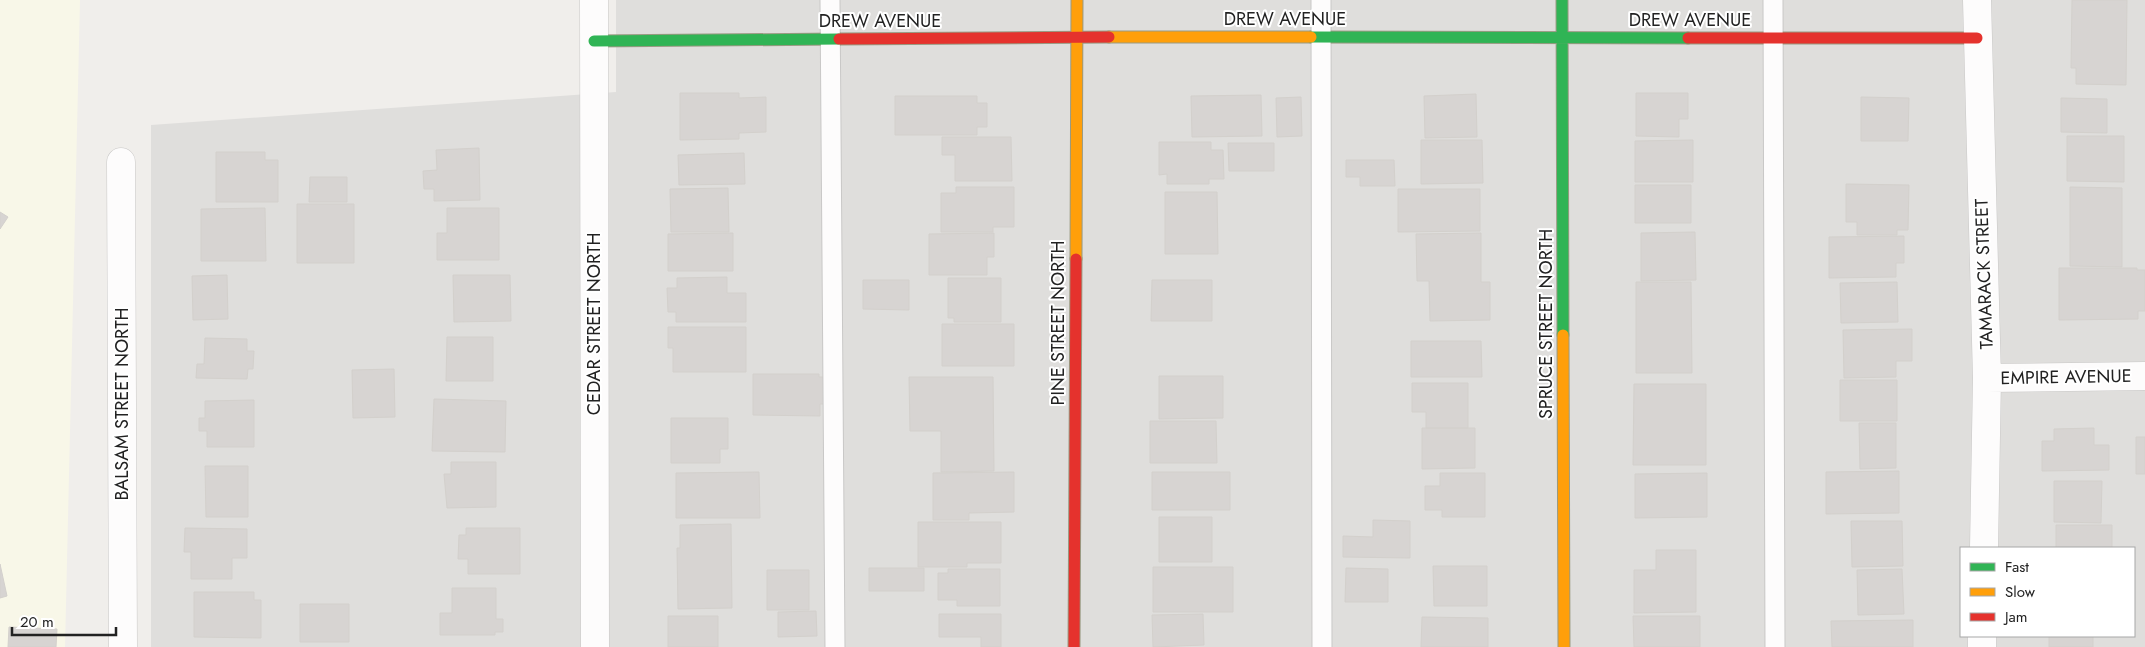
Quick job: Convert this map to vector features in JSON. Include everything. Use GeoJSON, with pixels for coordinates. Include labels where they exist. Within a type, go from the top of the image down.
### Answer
{"type":"FeatureCollection","features":[{"type":"Feature","properties":{"kind":"street","name":"CEDAR STREET NORTH"},"geometry":{"type":"LineString","coordinates":[[594,0],[595,647]]}},
{"type":"Feature","properties":{"kind":"street","name":"PINE STREET NORTH"},"geometry":{"type":"LineString","coordinates":[[1074,647],[1077,0]]}},
{"type":"Feature","properties":{"kind":"street","name":"SPRUCE STREET NORTH"},"geometry":{"type":"LineString","coordinates":[[1562,0],[1564,647]]}},
{"type":"Feature","properties":{"kind":"street","name":"TAMARACK STREET"},"geometry":{"type":"LineString","coordinates":[[1977,0],[1987,378],[1984,547]]}},
{"type":"Feature","properties":{"kind":"street","name":"DREW AVENUE"},"geometry":{"type":"LineString","coordinates":[[594,41],[1076,37],[1977,38]]}},
{"type":"Feature","properties":{"kind":"street","name":"BALSAM STREET NORTH"},"geometry":{"type":"LineString","coordinates":[[121,162],[123,647]]}},
{"type":"Feature","properties":{"kind":"street","name":"EMPIRE AVENUE"},"geometry":{"type":"LineString","coordinates":[[1987,378],[2145,376]]}},
{"type":"Feature","properties":{"kind":"lane"},"geometry":{"type":"LineString","coordinates":[[830,0],[835,647]]}},
{"type":"Feature","properties":{"kind":"lane"},"geometry":{"type":"LineString","coordinates":[[1321,0],[1322,647]]}},
{"type":"Feature","properties":{"kind":"lane"},"geometry":{"type":"LineString","coordinates":[[1774,0],[1775,647]]}},
{"type":"Feature","properties":{"kind":"shaded area"},"geometry":{"type":"Polygon","coordinates":[[[0,0],[80,0],[65,647],[0,647],[0,0]]]}},
{"type":"Feature","properties":{"kind":"shaded area"},"geometry":{"type":"Polygon","coordinates":[[[616,0],[2145,0],[2145,647],[151,647],[151,125],[616,92],[616,0]]]}},
{"type":"Feature","properties":{"kind":"building"},"geometry":{"type":"Polygon","coordinates":[[[2072,0],[2127,0],[2126,85],[2076,84],[2076,68],[2071,68],[2072,0]]]}},
{"type":"Feature","properties":{"kind":"building"},"geometry":{"type":"Polygon","coordinates":[[[680,93],[739,93],[739,98],[766,97],[766,132],[739,133],[739,139],[680,140],[680,93]]]}},
{"type":"Feature","properties":{"kind":"building"},"geometry":{"type":"Polygon","coordinates":[[[1636,93],[1688,93],[1688,119],[1679,119],[1679,137],[1636,136],[1636,93]]]}},
{"type":"Feature","properties":{"kind":"building"},"geometry":{"type":"Polygon","coordinates":[[[1476,94],[1477,137],[1425,138],[1424,96],[1476,94]]]}},
{"type":"Feature","properties":{"kind":"building"},"geometry":{"type":"Polygon","coordinates":[[[1261,95],[1262,136],[1192,137],[1191,96],[1261,95]]]}},
{"type":"Feature","properties":{"kind":"building"},"geometry":{"type":"Polygon","coordinates":[[[895,96],[977,96],[977,103],[987,103],[987,127],[977,127],[977,135],[895,135],[895,96]]]}},
{"type":"Feature","properties":{"kind":"building"},"geometry":{"type":"Polygon","coordinates":[[[1301,97],[1302,136],[1277,137],[1276,98],[1301,97]]]}},
{"type":"Feature","properties":{"kind":"building"},"geometry":{"type":"Polygon","coordinates":[[[1861,97],[1909,98],[1908,141],[1861,141],[1861,97]]]}},
{"type":"Feature","properties":{"kind":"building"},"geometry":{"type":"Polygon","coordinates":[[[2061,98],[2107,99],[2107,133],[2061,132],[2061,98]]]}},
{"type":"Feature","properties":{"kind":"building"},"geometry":{"type":"Polygon","coordinates":[[[2067,136],[2124,136],[2124,182],[2067,181],[2067,136]]]}},
{"type":"Feature","properties":{"kind":"building"},"geometry":{"type":"Polygon","coordinates":[[[942,137],[1011,137],[1012,181],[955,181],[955,155],[942,155],[942,137]]]}},
{"type":"Feature","properties":{"kind":"building"},"geometry":{"type":"Polygon","coordinates":[[[1421,140],[1482,140],[1483,183],[1421,184],[1421,140]]]}},
{"type":"Feature","properties":{"kind":"building"},"geometry":{"type":"Polygon","coordinates":[[[1693,140],[1693,182],[1635,182],[1635,141],[1693,140]]]}},
{"type":"Feature","properties":{"kind":"building"},"geometry":{"type":"Polygon","coordinates":[[[1159,142],[1211,142],[1211,150],[1223,150],[1224,179],[1209,179],[1209,184],[1167,184],[1167,174],[1159,175],[1159,142]]]}},
{"type":"Feature","properties":{"kind":"building"},"geometry":{"type":"Polygon","coordinates":[[[1228,143],[1274,143],[1274,171],[1229,171],[1228,143]]]}},
{"type":"Feature","properties":{"kind":"building"},"geometry":{"type":"Polygon","coordinates":[[[479,148],[480,200],[434,201],[434,189],[424,189],[423,171],[437,170],[436,150],[479,148]]]}},
{"type":"Feature","properties":{"kind":"building"},"geometry":{"type":"Polygon","coordinates":[[[216,152],[265,152],[265,160],[278,160],[278,202],[216,202],[216,152]]]}},
{"type":"Feature","properties":{"kind":"building"},"geometry":{"type":"Polygon","coordinates":[[[744,153],[745,184],[679,185],[678,155],[744,153]]]}},
{"type":"Feature","properties":{"kind":"building"},"geometry":{"type":"Polygon","coordinates":[[[1346,160],[1394,160],[1395,186],[1360,186],[1360,177],[1346,177],[1346,160]]]}},
{"type":"Feature","properties":{"kind":"building"},"geometry":{"type":"Polygon","coordinates":[[[310,177],[347,177],[347,202],[309,202],[310,177]]]}},
{"type":"Feature","properties":{"kind":"building"},"geometry":{"type":"Polygon","coordinates":[[[1846,184],[1909,185],[1908,230],[1897,230],[1897,235],[1857,235],[1857,222],[1846,222],[1846,184]]]}},
{"type":"Feature","properties":{"kind":"building"},"geometry":{"type":"Polygon","coordinates":[[[1635,185],[1691,185],[1691,223],[1635,223],[1635,185]]]}},
{"type":"Feature","properties":{"kind":"building"},"geometry":{"type":"Polygon","coordinates":[[[956,187],[1014,187],[1014,227],[993,227],[993,232],[941,232],[941,193],[956,193],[956,187]]]}},
{"type":"Feature","properties":{"kind":"building"},"geometry":{"type":"Polygon","coordinates":[[[2070,187],[2122,188],[2122,267],[2070,266],[2070,187]]]}},
{"type":"Feature","properties":{"kind":"building"},"geometry":{"type":"Polygon","coordinates":[[[728,188],[729,232],[671,232],[670,189],[728,188]]]}},
{"type":"Feature","properties":{"kind":"building"},"geometry":{"type":"Polygon","coordinates":[[[1398,189],[1480,189],[1480,231],[1398,232],[1398,189]]]}},
{"type":"Feature","properties":{"kind":"building"},"geometry":{"type":"Polygon","coordinates":[[[1165,192],[1217,192],[1218,254],[1165,254],[1165,192]]]}},
{"type":"Feature","properties":{"kind":"building"},"geometry":{"type":"Polygon","coordinates":[[[297,204],[354,204],[354,263],[297,263],[297,204]]]}},
{"type":"Feature","properties":{"kind":"building"},"geometry":{"type":"Polygon","coordinates":[[[265,208],[266,261],[201,261],[201,209],[265,208]]]}},
{"type":"Feature","properties":{"kind":"building"},"geometry":{"type":"Polygon","coordinates":[[[447,208],[499,208],[499,260],[437,260],[437,233],[447,233],[447,208]]]}},
{"type":"Feature","properties":{"kind":"building"},"geometry":{"type":"Polygon","coordinates":[[[0,212],[8,217],[0,229],[0,212]]]}},
{"type":"Feature","properties":{"kind":"building"},"geometry":{"type":"Polygon","coordinates":[[[1695,232],[1696,280],[1641,281],[1641,233],[1695,232]]]}},
{"type":"Feature","properties":{"kind":"building"},"geometry":{"type":"Polygon","coordinates":[[[733,233],[733,271],[668,271],[668,234],[733,233]]]}},
{"type":"Feature","properties":{"kind":"building"},"geometry":{"type":"Polygon","coordinates":[[[994,233],[994,257],[987,257],[987,275],[929,275],[929,234],[994,233]]]}},
{"type":"Feature","properties":{"kind":"building"},"geometry":{"type":"Polygon","coordinates":[[[1481,233],[1481,282],[1490,282],[1490,320],[1430,321],[1429,281],[1417,281],[1416,234],[1481,233]]]}},
{"type":"Feature","properties":{"kind":"building"},"geometry":{"type":"Polygon","coordinates":[[[1904,236],[1904,263],[1896,263],[1896,277],[1829,278],[1829,237],[1904,236]]]}},
{"type":"Feature","properties":{"kind":"building"},"geometry":{"type":"Polygon","coordinates":[[[2059,268],[2137,268],[2137,270],[2145,270],[2145,311],[2138,311],[2138,319],[2059,320],[2059,268]]]}},
{"type":"Feature","properties":{"kind":"building"},"geometry":{"type":"Polygon","coordinates":[[[227,275],[228,319],[193,320],[192,276],[227,275]]]}},
{"type":"Feature","properties":{"kind":"building"},"geometry":{"type":"Polygon","coordinates":[[[453,275],[510,275],[511,321],[454,322],[453,275]]]}},
{"type":"Feature","properties":{"kind":"building"},"geometry":{"type":"Polygon","coordinates":[[[727,277],[727,293],[746,293],[746,322],[676,322],[676,312],[668,312],[667,288],[677,288],[677,278],[727,277]]]}},
{"type":"Feature","properties":{"kind":"building"},"geometry":{"type":"Polygon","coordinates":[[[948,278],[1001,278],[1001,322],[954,322],[954,318],[948,318],[948,278]]]}},
{"type":"Feature","properties":{"kind":"building"},"geometry":{"type":"Polygon","coordinates":[[[863,280],[909,280],[909,310],[863,309],[863,280]]]}},
{"type":"Feature","properties":{"kind":"building"},"geometry":{"type":"Polygon","coordinates":[[[1152,280],[1212,280],[1212,321],[1151,321],[1152,280]]]}},
{"type":"Feature","properties":{"kind":"building"},"geometry":{"type":"Polygon","coordinates":[[[1636,282],[1691,282],[1692,373],[1636,373],[1636,282]]]}},
{"type":"Feature","properties":{"kind":"building"},"geometry":{"type":"Polygon","coordinates":[[[1897,282],[1898,322],[1841,323],[1840,283],[1897,282]]]}},
{"type":"Feature","properties":{"kind":"building"},"geometry":{"type":"Polygon","coordinates":[[[942,324],[1014,324],[1014,366],[942,366],[942,324]]]}},
{"type":"Feature","properties":{"kind":"building"},"geometry":{"type":"Polygon","coordinates":[[[668,327],[746,327],[746,372],[673,372],[673,348],[668,348],[668,327]]]}},
{"type":"Feature","properties":{"kind":"building"},"geometry":{"type":"Polygon","coordinates":[[[1912,329],[1912,361],[1896,361],[1896,377],[1844,378],[1843,330],[1912,329]]]}},
{"type":"Feature","properties":{"kind":"building"},"geometry":{"type":"Polygon","coordinates":[[[447,337],[493,337],[493,381],[446,381],[447,337]]]}},
{"type":"Feature","properties":{"kind":"building"},"geometry":{"type":"Polygon","coordinates":[[[205,338],[247,339],[247,351],[254,351],[253,369],[248,369],[247,379],[196,378],[197,364],[204,364],[205,338]]]}},
{"type":"Feature","properties":{"kind":"building"},"geometry":{"type":"Polygon","coordinates":[[[1411,341],[1481,341],[1482,377],[1411,377],[1411,341]]]}},
{"type":"Feature","properties":{"kind":"building"},"geometry":{"type":"Polygon","coordinates":[[[394,369],[395,417],[353,418],[352,370],[394,369]]]}},
{"type":"Feature","properties":{"kind":"building"},"geometry":{"type":"Polygon","coordinates":[[[753,374],[819,374],[819,377],[827,377],[826,404],[820,404],[820,416],[753,415],[753,374]]]}},
{"type":"Feature","properties":{"kind":"building"},"geometry":{"type":"Polygon","coordinates":[[[1159,376],[1223,376],[1223,418],[1159,419],[1159,376]]]}},
{"type":"Feature","properties":{"kind":"building"},"geometry":{"type":"Polygon","coordinates":[[[909,377],[993,377],[994,471],[941,472],[941,431],[910,431],[909,377]]]}},
{"type":"Feature","properties":{"kind":"building"},"geometry":{"type":"Polygon","coordinates":[[[1840,380],[1897,380],[1897,421],[1840,421],[1840,380]]]}},
{"type":"Feature","properties":{"kind":"building"},"geometry":{"type":"Polygon","coordinates":[[[1412,383],[1468,383],[1468,428],[1426,428],[1426,412],[1412,412],[1412,383]]]}},
{"type":"Feature","properties":{"kind":"building"},"geometry":{"type":"Polygon","coordinates":[[[1634,384],[1706,384],[1706,465],[1633,465],[1634,384]]]}},
{"type":"Feature","properties":{"kind":"building"},"geometry":{"type":"Polygon","coordinates":[[[434,399],[506,401],[505,452],[432,451],[434,399]]]}},
{"type":"Feature","properties":{"kind":"building"},"geometry":{"type":"Polygon","coordinates":[[[254,400],[254,447],[207,447],[207,431],[199,431],[199,418],[205,418],[205,401],[254,400]]]}},
{"type":"Feature","properties":{"kind":"building"},"geometry":{"type":"Polygon","coordinates":[[[671,418],[728,418],[728,449],[720,449],[720,463],[671,463],[671,418]]]}},
{"type":"Feature","properties":{"kind":"building"},"geometry":{"type":"Polygon","coordinates":[[[1150,421],[1216,421],[1217,463],[1150,463],[1150,421]]]}},
{"type":"Feature","properties":{"kind":"building"},"geometry":{"type":"Polygon","coordinates":[[[1859,423],[1896,423],[1896,468],[1860,469],[1859,423]]]}},
{"type":"Feature","properties":{"kind":"building"},"geometry":{"type":"Polygon","coordinates":[[[1422,428],[1475,428],[1475,468],[1422,469],[1422,428]]]}},
{"type":"Feature","properties":{"kind":"building"},"geometry":{"type":"Polygon","coordinates":[[[2094,428],[2094,445],[2109,445],[2109,470],[2042,471],[2042,441],[2054,441],[2054,429],[2094,428]]]}},
{"type":"Feature","properties":{"kind":"building"},"geometry":{"type":"Polygon","coordinates":[[[2136,437],[2145,437],[2145,474],[2136,474],[2136,437]]]}},
{"type":"Feature","properties":{"kind":"building"},"geometry":{"type":"Polygon","coordinates":[[[451,462],[496,462],[496,507],[447,508],[444,474],[451,474],[451,462]]]}},
{"type":"Feature","properties":{"kind":"building"},"geometry":{"type":"Polygon","coordinates":[[[205,466],[248,466],[248,517],[206,517],[205,466]]]}},
{"type":"Feature","properties":{"kind":"building"},"geometry":{"type":"Polygon","coordinates":[[[1899,471],[1899,513],[1826,514],[1826,472],[1899,471]]]}},
{"type":"Feature","properties":{"kind":"building"},"geometry":{"type":"Polygon","coordinates":[[[759,472],[760,518],[676,518],[676,473],[759,472]]]}},
{"type":"Feature","properties":{"kind":"building"},"geometry":{"type":"Polygon","coordinates":[[[1014,472],[1014,512],[969,513],[969,520],[933,520],[933,473],[1014,472]]]}},
{"type":"Feature","properties":{"kind":"building"},"geometry":{"type":"Polygon","coordinates":[[[1152,472],[1230,472],[1230,510],[1152,510],[1152,472]]]}},
{"type":"Feature","properties":{"kind":"building"},"geometry":{"type":"Polygon","coordinates":[[[1440,473],[1485,473],[1485,517],[1442,517],[1442,510],[1425,510],[1425,486],[1440,486],[1440,473]]]}},
{"type":"Feature","properties":{"kind":"building"},"geometry":{"type":"Polygon","coordinates":[[[1707,473],[1707,517],[1635,518],[1635,474],[1707,473]]]}},
{"type":"Feature","properties":{"kind":"building"},"geometry":{"type":"Polygon","coordinates":[[[2054,481],[2102,481],[2101,523],[2054,522],[2054,481]]]}},
{"type":"Feature","properties":{"kind":"building"},"geometry":{"type":"Polygon","coordinates":[[[1159,517],[1212,517],[1212,562],[1159,562],[1159,517]]]}},
{"type":"Feature","properties":{"kind":"building"},"geometry":{"type":"Polygon","coordinates":[[[1373,520],[1410,521],[1410,558],[1343,557],[1343,536],[1373,537],[1373,520]]]}},
{"type":"Feature","properties":{"kind":"building"},"geometry":{"type":"Polygon","coordinates":[[[1851,521],[1902,521],[1903,566],[1852,567],[1851,521]]]}},
{"type":"Feature","properties":{"kind":"building"},"geometry":{"type":"Polygon","coordinates":[[[918,522],[1001,522],[1001,563],[967,563],[967,567],[918,567],[918,522]]]}},
{"type":"Feature","properties":{"kind":"building"},"geometry":{"type":"Polygon","coordinates":[[[731,524],[732,608],[678,609],[677,548],[680,548],[680,525],[731,524]]]}},
{"type":"Feature","properties":{"kind":"building"},"geometry":{"type":"Polygon","coordinates":[[[2056,525],[2112,525],[2112,547],[2056,547],[2056,525]]]}},
{"type":"Feature","properties":{"kind":"building"},"geometry":{"type":"Polygon","coordinates":[[[185,528],[247,529],[247,558],[232,558],[232,579],[191,579],[191,552],[184,552],[185,528]]]}},
{"type":"Feature","properties":{"kind":"building"},"geometry":{"type":"Polygon","coordinates":[[[466,528],[520,528],[520,574],[468,574],[468,559],[458,559],[459,535],[466,535],[466,528]]]}},
{"type":"Feature","properties":{"kind":"building"},"geometry":{"type":"Polygon","coordinates":[[[1656,550],[1696,550],[1696,612],[1634,613],[1634,570],[1656,570],[1656,550]]]}},
{"type":"Feature","properties":{"kind":"building"},"geometry":{"type":"Polygon","coordinates":[[[0,564],[7,596],[0,598],[0,564]]]}},
{"type":"Feature","properties":{"kind":"building"},"geometry":{"type":"Polygon","coordinates":[[[1433,566],[1487,566],[1487,606],[1434,606],[1433,566]]]}},
{"type":"Feature","properties":{"kind":"building"},"geometry":{"type":"Polygon","coordinates":[[[1153,567],[1233,567],[1233,612],[1153,612],[1153,567]]]}},
{"type":"Feature","properties":{"kind":"building"},"geometry":{"type":"Polygon","coordinates":[[[869,568],[924,568],[924,591],[869,591],[869,568]]]}},
{"type":"Feature","properties":{"kind":"building"},"geometry":{"type":"Polygon","coordinates":[[[1346,568],[1388,569],[1388,602],[1345,602],[1346,568]]]}},
{"type":"Feature","properties":{"kind":"building"},"geometry":{"type":"Polygon","coordinates":[[[948,569],[1000,569],[1000,606],[957,606],[957,600],[938,600],[938,573],[948,573],[948,569]]]}},
{"type":"Feature","properties":{"kind":"building"},"geometry":{"type":"Polygon","coordinates":[[[1902,569],[1904,614],[1858,615],[1857,570],[1902,569]]]}},
{"type":"Feature","properties":{"kind":"building"},"geometry":{"type":"Polygon","coordinates":[[[767,570],[809,570],[809,610],[767,610],[767,570]]]}},
{"type":"Feature","properties":{"kind":"building"},"geometry":{"type":"Polygon","coordinates":[[[452,588],[496,588],[496,619],[503,619],[503,632],[495,632],[495,635],[440,635],[440,613],[452,613],[452,588]]]}},
{"type":"Feature","properties":{"kind":"building"},"geometry":{"type":"Polygon","coordinates":[[[194,592],[254,592],[254,600],[261,600],[261,638],[194,637],[194,592]]]}},
{"type":"Feature","properties":{"kind":"building"},"geometry":{"type":"Polygon","coordinates":[[[300,604],[349,604],[349,642],[300,642],[300,604]]]}},
{"type":"Feature","properties":{"kind":"building"},"geometry":{"type":"Polygon","coordinates":[[[816,611],[817,636],[778,637],[778,612],[816,611]]]}},
{"type":"Feature","properties":{"kind":"building"},"geometry":{"type":"Polygon","coordinates":[[[939,614],[1001,614],[1001,647],[981,647],[981,637],[939,637],[939,614]]]}},
{"type":"Feature","properties":{"kind":"building"},"geometry":{"type":"Polygon","coordinates":[[[1203,614],[1204,645],[1153,647],[1152,615],[1203,614]]]}},
{"type":"Feature","properties":{"kind":"building"},"geometry":{"type":"Polygon","coordinates":[[[668,616],[718,616],[718,647],[668,647],[668,616]]]}},
{"type":"Feature","properties":{"kind":"building"},"geometry":{"type":"Polygon","coordinates":[[[1633,616],[1700,616],[1700,647],[1634,647],[1633,616]]]}},
{"type":"Feature","properties":{"kind":"building"},"geometry":{"type":"Polygon","coordinates":[[[1422,617],[1488,618],[1488,647],[1421,647],[1422,617]]]}},
{"type":"Feature","properties":{"kind":"building"},"geometry":{"type":"Polygon","coordinates":[[[1913,620],[1913,647],[1832,647],[1831,621],[1913,620]]]}},
{"type":"Feature","properties":{"kind":"building"},"geometry":{"type":"Polygon","coordinates":[[[9,627],[57,629],[56,647],[8,647],[9,627]]]}},
{"type":"Feature","properties":{"kind":"building"},"geometry":{"type":"Polygon","coordinates":[[[2049,637],[2093,637],[2093,647],[2049,647],[2049,637]]]}},
{"type":"Feature","properties":{"kind":"traffic: fast"},"geometry":{"type":"LineString","coordinates":[[1562,0],[1563,335]]}},
{"type":"Feature","properties":{"kind":"traffic: fast"},"geometry":{"type":"LineString","coordinates":[[1311,37],[1688,38]]}},
{"type":"Feature","properties":{"kind":"traffic: fast"},"geometry":{"type":"LineString","coordinates":[[594,41],[839,39]]}},
{"type":"Feature","properties":{"kind":"traffic: slow"},"geometry":{"type":"LineString","coordinates":[[1076,259],[1077,0]]}},
{"type":"Feature","properties":{"kind":"traffic: slow"},"geometry":{"type":"LineString","coordinates":[[1109,37],[1311,37]]}},
{"type":"Feature","properties":{"kind":"traffic: slow"},"geometry":{"type":"LineString","coordinates":[[1563,335],[1564,647]]}},
{"type":"Feature","properties":{"kind":"traffic: jam"},"geometry":{"type":"LineString","coordinates":[[839,39],[1109,37]]}},
{"type":"Feature","properties":{"kind":"traffic: jam"},"geometry":{"type":"LineString","coordinates":[[1688,38],[1977,38]]}},
{"type":"Feature","properties":{"kind":"traffic: jam"},"geometry":{"type":"LineString","coordinates":[[1074,647],[1076,259]]}}]}
